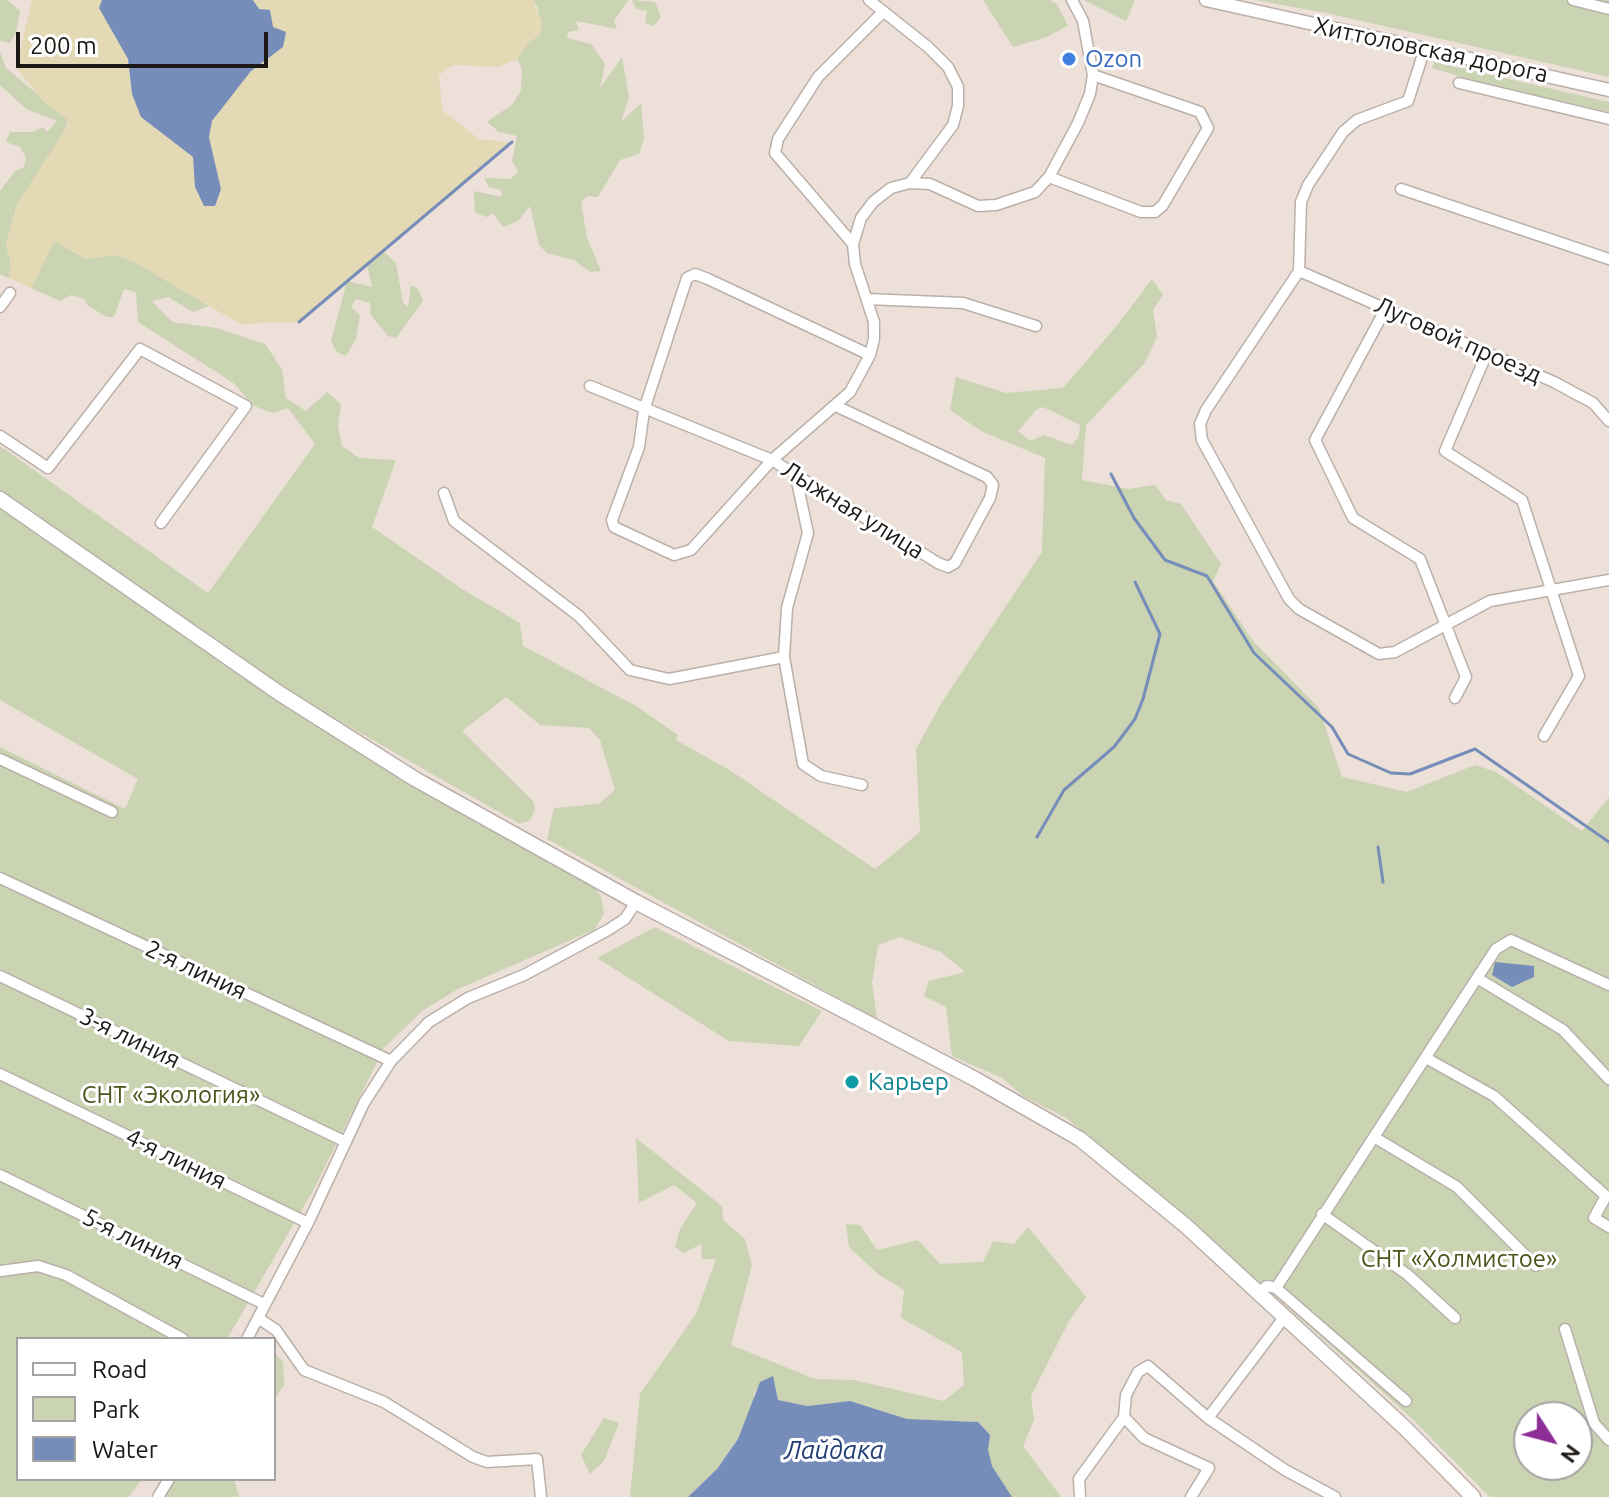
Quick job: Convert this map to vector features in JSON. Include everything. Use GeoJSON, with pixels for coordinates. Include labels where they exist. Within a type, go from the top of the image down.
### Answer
{"type":"FeatureCollection","features":[{"type":"Feature","properties":{"kind":"main road"},"geometry":{"type":"LineString","coordinates":[[0,499],[339,734],[636,902],[975,1079],[1080,1139],[1186,1226],[1283,1319],[1405,1428],[1473,1497]]}},
{"type":"Feature","properties":{"kind":"street"},"geometry":{"type":"LineString","coordinates":[[869,0],[948,67],[958,87],[958,106],[953,125],[910,183]]}},
{"type":"Feature","properties":{"kind":"street"},"geometry":{"type":"LineString","coordinates":[[853,244],[861,218],[873,202],[891,188],[910,183],[930,184],[978,206],[996,205],[1035,192],[1049,177],[1078,123],[1090,94],[1093,75],[1083,21],[1072,0]]}},
{"type":"Feature","properties":{"kind":"street","name":"Хиттоловская дорога"},"geometry":{"type":"LineString","coordinates":[[1206,0],[1609,90]]}},
{"type":"Feature","properties":{"kind":"street"},"geometry":{"type":"LineString","coordinates":[[1573,0],[1609,9]]}},
{"type":"Feature","properties":{"kind":"street"},"geometry":{"type":"LineString","coordinates":[[870,355],[695,274],[687,278],[644,410],[633,470],[612,520],[621,532],[674,555],[691,550],[772,460],[850,392],[870,355],[874,322],[853,244],[775,153],[778,139],[818,77],[883,12]]}},
{"type":"Feature","properties":{"kind":"street"},"geometry":{"type":"LineString","coordinates":[[1425,48],[1408,101],[1357,120],[1343,132],[1308,185],[1301,202],[1299,271],[1206,410],[1200,424],[1202,440],[1289,599],[1299,609],[1379,654],[1395,652],[1490,601],[1552,593],[1609,580]]}},
{"type":"Feature","properties":{"kind":"street"},"geometry":{"type":"LineString","coordinates":[[1049,177],[1141,212],[1155,212],[1208,128],[1200,112],[1093,75]]}},
{"type":"Feature","properties":{"kind":"street"},"geometry":{"type":"LineString","coordinates":[[1459,83],[1609,119]]}},
{"type":"Feature","properties":{"kind":"street"},"geometry":{"type":"LineString","coordinates":[[1401,189],[1609,259]]}},
{"type":"Feature","properties":{"kind":"street","name":"Луговой проезд"},"geometry":{"type":"LineString","coordinates":[[1299,271],[1593,403],[1609,421]]}},
{"type":"Feature","properties":{"kind":"street"},"geometry":{"type":"LineString","coordinates":[[0,307],[10,293]]}},
{"type":"Feature","properties":{"kind":"street"},"geometry":{"type":"LineString","coordinates":[[867,299],[963,303],[1036,326]]}},
{"type":"Feature","properties":{"kind":"street"},"geometry":{"type":"LineString","coordinates":[[1386,308],[1315,440],[1353,518],[1420,559],[1466,677],[1455,698]]}},
{"type":"Feature","properties":{"kind":"street"},"geometry":{"type":"LineString","coordinates":[[0,436],[48,468],[140,349],[246,406],[161,523]]}},
{"type":"Feature","properties":{"kind":"street"},"geometry":{"type":"LineString","coordinates":[[1487,353],[1445,451],[1522,500],[1579,676],[1544,736]]}},
{"type":"Feature","properties":{"kind":"street","name":"Лыжная улица"},"geometry":{"type":"LineString","coordinates":[[590,386],[772,460],[948,567],[955,563],[990,498],[993,485],[987,477],[836,406]]}},
{"type":"Feature","properties":{"kind":"street"},"geometry":{"type":"LineString","coordinates":[[796,477],[808,533],[787,608],[784,657],[803,764],[821,776],[862,785]]}},
{"type":"Feature","properties":{"kind":"street"},"geometry":{"type":"LineString","coordinates":[[444,493],[454,521],[579,616],[630,670],[669,679],[784,657]]}},
{"type":"Feature","properties":{"kind":"street"},"geometry":{"type":"LineString","coordinates":[[0,759],[112,812]]}},
{"type":"Feature","properties":{"kind":"street","name":"2-я линия"},"geometry":{"type":"LineString","coordinates":[[0,878],[391,1061]]}},
{"type":"Feature","properties":{"kind":"street"},"geometry":{"type":"LineString","coordinates":[[248,1337],[308,1223],[364,1103],[391,1061],[429,1022],[468,998],[524,975],[608,930],[625,919],[636,902]]}},
{"type":"Feature","properties":{"kind":"street"},"geometry":{"type":"LineString","coordinates":[[1276,1288],[1496,949],[1511,940],[1609,985]]}},
{"type":"Feature","properties":{"kind":"street","name":"3-я линия"},"geometry":{"type":"LineString","coordinates":[[0,976],[346,1142]]}},
{"type":"Feature","properties":{"kind":"street"},"geometry":{"type":"LineString","coordinates":[[1477,978],[1563,1030],[1609,1079]]}},
{"type":"Feature","properties":{"kind":"street"},"geometry":{"type":"LineString","coordinates":[[1426,1058],[1494,1096],[1606,1196],[1594,1218],[1609,1227]]}},
{"type":"Feature","properties":{"kind":"street","name":"4-я линия"},"geometry":{"type":"LineString","coordinates":[[0,1074],[308,1223]]}},
{"type":"Feature","properties":{"kind":"street"},"geometry":{"type":"LineString","coordinates":[[1374,1137],[1457,1187],[1536,1266]]}},
{"type":"Feature","properties":{"kind":"street","name":"5-я линия"},"geometry":{"type":"LineString","coordinates":[[0,1175],[264,1304]]}},
{"type":"Feature","properties":{"kind":"street"},"geometry":{"type":"LineString","coordinates":[[1322,1214],[1408,1275],[1455,1318]]}},
{"type":"Feature","properties":{"kind":"street"},"geometry":{"type":"LineString","coordinates":[[0,1271],[38,1266],[66,1275],[179,1337]]}},
{"type":"Feature","properties":{"kind":"street"},"geometry":{"type":"LineString","coordinates":[[1257,1294],[1267,1286],[1276,1288],[1406,1401]]}},
{"type":"Feature","properties":{"kind":"street"},"geometry":{"type":"LineString","coordinates":[[258,1318],[276,1330],[304,1370],[384,1402],[473,1457],[487,1462],[537,1459],[541,1497]]}},
{"type":"Feature","properties":{"kind":"street"},"geometry":{"type":"LineString","coordinates":[[1208,1418],[1283,1319]]}},
{"type":"Feature","properties":{"kind":"street"},"geometry":{"type":"LineString","coordinates":[[1565,1329],[1594,1423],[1609,1440]]}},
{"type":"Feature","properties":{"kind":"street"},"geometry":{"type":"LineString","coordinates":[[1080,1497],[1079,1479],[1124,1417],[1126,1395],[1138,1372],[1148,1366],[1208,1418],[1285,1470],[1335,1497]]}},
{"type":"Feature","properties":{"kind":"street"},"geometry":{"type":"LineString","coordinates":[[1124,1417],[1144,1438],[1209,1468],[1191,1497]]}},
{"type":"Feature","properties":{"kind":"green space"},"geometry":{"type":"Polygon","coordinates":[[[0,0],[8,0],[20,11],[16,33],[10,43],[0,41],[0,0]]]}},
{"type":"Feature","properties":{"kind":"green space"},"geometry":{"type":"Polygon","coordinates":[[[533,0],[628,0],[614,21],[617,29],[576,21],[579,30],[568,32],[567,38],[591,44],[605,64],[600,88],[622,57],[629,97],[621,122],[641,103],[644,139],[639,154],[620,160],[598,197],[587,196],[581,202],[587,238],[601,271],[590,272],[574,260],[547,253],[539,245],[530,206],[518,221],[503,227],[493,213],[487,217],[475,213],[474,191],[502,197],[501,190],[489,187],[484,178],[511,179],[518,171],[512,161],[517,136],[499,132],[487,122],[513,104],[521,90],[522,69],[517,59],[529,42],[540,35],[538,8],[533,0]]]}},
{"type":"Feature","properties":{"kind":"green space"},"geometry":{"type":"Polygon","coordinates":[[[632,0],[655,2],[661,17],[654,26],[645,23],[647,11],[636,9],[632,0]]]}},
{"type":"Feature","properties":{"kind":"green space"},"geometry":{"type":"Polygon","coordinates":[[[983,0],[1049,0],[1057,4],[1068,26],[1044,38],[1013,47],[983,0]]]}},
{"type":"Feature","properties":{"kind":"green space"},"geometry":{"type":"Polygon","coordinates":[[[1084,0],[1135,0],[1126,21],[1084,0]]]}},
{"type":"Feature","properties":{"kind":"green space"},"geometry":{"type":"Polygon","coordinates":[[[1256,0],[1609,0],[1609,77],[1331,14],[1256,0]]]}},
{"type":"Feature","properties":{"kind":"green space"},"geometry":{"type":"Polygon","coordinates":[[[0,52],[6,68],[68,120],[64,134],[17,204],[6,245],[11,265],[9,278],[0,274],[0,191],[15,171],[24,167],[26,158],[20,147],[6,142],[10,132],[32,132],[43,127],[47,132],[57,121],[26,109],[0,85],[0,52]]]}},
{"type":"Feature","properties":{"kind":"green space"},"geometry":{"type":"Polygon","coordinates":[[[1434,62],[1609,102],[1609,112],[1480,82],[1432,68],[1434,62]]]}},
{"type":"Feature","properties":{"kind":"green space","name":"СНТ «Холмистое»"},"geometry":{"type":"Polygon","coordinates":[[[54,241],[87,259],[115,255],[133,261],[209,306],[193,312],[168,297],[152,301],[172,322],[217,328],[265,344],[282,369],[286,398],[306,411],[327,392],[341,404],[338,425],[342,446],[359,458],[396,460],[372,527],[462,589],[520,623],[523,646],[636,706],[678,735],[676,740],[731,771],[875,869],[920,832],[916,749],[942,702],[1042,552],[1045,458],[981,431],[950,410],[956,377],[1006,393],[1063,388],[1152,279],[1163,295],[1153,310],[1157,337],[1144,364],[1086,425],[1082,480],[1128,489],[1155,485],[1166,500],[1181,504],[1221,564],[1213,581],[1253,641],[1319,708],[1342,777],[1407,792],[1475,765],[1496,772],[1582,831],[1609,797],[1609,1497],[1490,1497],[1405,1412],[1191,1221],[1066,1118],[1023,1096],[1002,1078],[952,1056],[946,1007],[924,996],[929,981],[965,972],[941,952],[899,937],[878,945],[872,983],[877,1019],[547,839],[554,808],[599,804],[615,790],[600,740],[589,728],[540,725],[506,697],[462,731],[533,801],[535,810],[530,820],[520,824],[262,677],[0,491],[0,446],[208,593],[315,444],[288,408],[272,413],[252,405],[235,384],[138,322],[136,292],[124,289],[114,317],[107,317],[88,306],[84,299],[71,295],[60,301],[31,288],[54,241]],[[1043,407],[1036,410],[1018,431],[1030,441],[1044,435],[1072,445],[1079,436],[1080,425],[1043,407]]]}},
{"type":"Feature","properties":{"kind":"green space"},"geometry":{"type":"Polygon","coordinates":[[[383,251],[396,263],[403,303],[408,307],[411,285],[418,289],[423,301],[396,338],[388,336],[371,315],[370,303],[356,299],[351,307],[360,315],[356,339],[346,356],[337,352],[331,341],[347,281],[372,287],[367,265],[383,251]]]}},
{"type":"Feature","properties":{"kind":"green space","name":"СНТ «Экология»"},"geometry":{"type":"Polygon","coordinates":[[[0,507],[410,785],[593,885],[601,897],[604,914],[594,930],[458,989],[422,1011],[384,1048],[314,1189],[228,1337],[16,1337],[16,1481],[141,1481],[129,1497],[0,1497],[0,747],[125,809],[138,779],[0,700],[0,507]]]}},
{"type":"Feature","properties":{"kind":"green space"},"geometry":{"type":"Polygon","coordinates":[[[655,927],[822,1011],[799,1046],[729,1041],[597,958],[655,927]]]}},
{"type":"Feature","properties":{"kind":"green space"},"geometry":{"type":"Polygon","coordinates":[[[636,1138],[722,1206],[723,1220],[745,1239],[752,1265],[731,1345],[815,1379],[854,1380],[944,1401],[964,1385],[962,1352],[901,1318],[904,1290],[878,1274],[849,1247],[846,1224],[860,1225],[877,1250],[918,1240],[940,1264],[983,1262],[993,1241],[1014,1244],[1028,1227],[1086,1297],[1069,1321],[1031,1396],[1034,1420],[1023,1446],[1061,1497],[1012,1497],[992,1466],[978,1422],[907,1419],[850,1401],[807,1406],[778,1400],[773,1376],[754,1392],[755,1402],[738,1439],[717,1469],[688,1497],[630,1497],[640,1394],[696,1314],[716,1259],[702,1259],[701,1244],[684,1253],[675,1247],[680,1229],[697,1203],[674,1185],[639,1203],[636,1138]]]}},
{"type":"Feature","properties":{"kind":"green space"},"geometry":{"type":"Polygon","coordinates":[[[276,1354],[283,1362],[284,1385],[276,1397],[276,1354]]]}},
{"type":"Feature","properties":{"kind":"green space"},"geometry":{"type":"Polygon","coordinates":[[[604,1418],[619,1423],[604,1461],[590,1474],[581,1455],[604,1418]]]}},
{"type":"Feature","properties":{"kind":"green space"},"geometry":{"type":"Polygon","coordinates":[[[174,1481],[235,1481],[239,1497],[164,1497],[174,1481]]]}},
{"type":"Feature","properties":{"kind":"sand"},"geometry":{"type":"Polygon","coordinates":[[[32,0],[102,0],[100,8],[128,59],[132,95],[141,116],[193,157],[196,187],[204,206],[215,206],[221,189],[209,137],[212,121],[251,71],[282,47],[253,0],[533,0],[542,22],[540,35],[529,42],[517,59],[498,67],[453,65],[439,75],[442,110],[479,139],[512,142],[299,322],[240,324],[133,261],[115,255],[88,259],[54,241],[31,288],[9,278],[11,265],[6,245],[17,204],[68,125],[68,120],[43,101],[16,68],[32,0]]]}},
{"type":"Feature","properties":{"kind":"water"},"geometry":{"type":"Polygon","coordinates":[[[102,0],[253,0],[259,9],[270,10],[273,27],[286,32],[283,47],[251,71],[212,121],[209,137],[221,189],[215,206],[204,206],[195,187],[193,157],[141,117],[132,94],[128,59],[99,8],[102,0]]]}},
{"type":"Feature","properties":{"kind":"water"},"geometry":{"type":"Polygon","coordinates":[[[1495,962],[1534,966],[1534,977],[1512,987],[1492,975],[1495,962]]]}},
{"type":"Feature","properties":{"kind":"water","name":"Лайдака"},"geometry":{"type":"Polygon","coordinates":[[[773,1376],[778,1400],[807,1406],[850,1401],[907,1419],[978,1422],[990,1435],[988,1450],[992,1466],[1012,1497],[688,1497],[717,1469],[738,1439],[760,1382],[773,1376]]]}},
{"type":"Feature","properties":{"kind":"waterway"},"geometry":{"type":"LineString","coordinates":[[299,322],[512,142]]}},
{"type":"Feature","properties":{"kind":"waterway"},"geometry":{"type":"LineString","coordinates":[[1111,474],[1134,518],[1165,560],[1207,576],[1254,653],[1332,727],[1348,754],[1391,773],[1410,774],[1475,749],[1609,842]]}},
{"type":"Feature","properties":{"kind":"waterway"},"geometry":{"type":"LineString","coordinates":[[1037,837],[1064,790],[1114,747],[1135,719],[1143,699],[1160,634],[1135,582]]}},
{"type":"Feature","properties":{"kind":"waterway"},"geometry":{"type":"LineString","coordinates":[[1378,847],[1383,882]]}},
{"type":"Feature","properties":{"kind":"place","name":"Ozon"},"geometry":{"type":"Point","coordinates":[1069,59]}},
{"type":"Feature","properties":{"kind":"place","name":"Карьер"},"geometry":{"type":"Point","coordinates":[852,1082]}}]}
